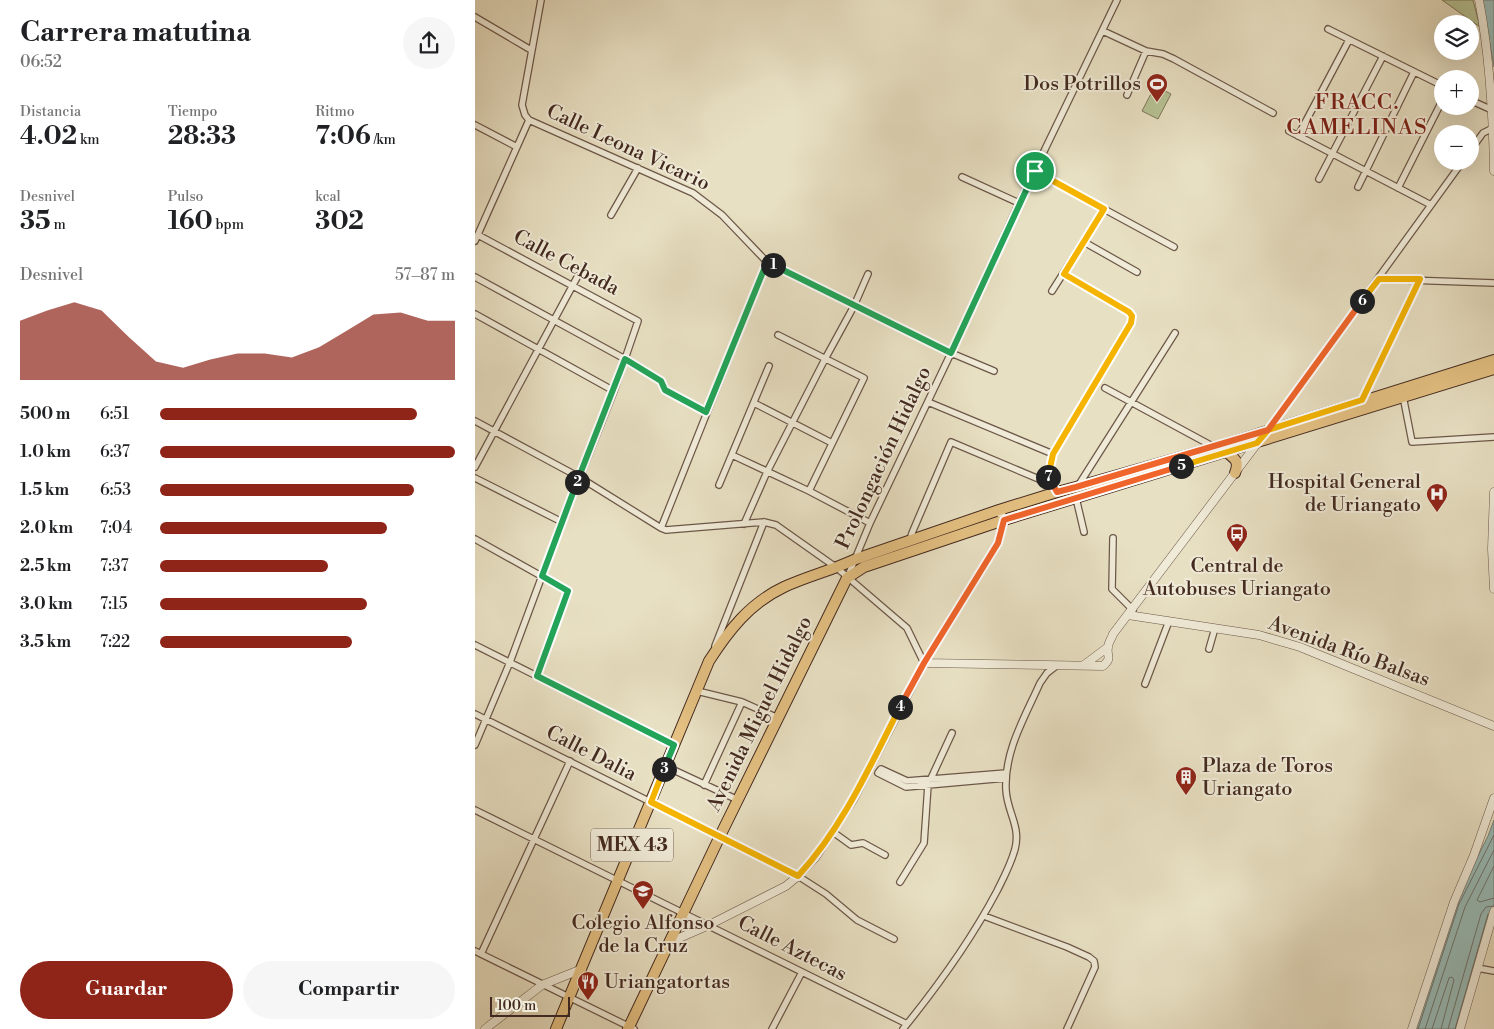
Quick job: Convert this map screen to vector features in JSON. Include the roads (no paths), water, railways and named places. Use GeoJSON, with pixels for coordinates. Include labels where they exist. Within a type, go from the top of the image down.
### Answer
{"type":"FeatureCollection","features":[{"type":"Feature","properties":{"kind":"main road","name":"MEX 43"},"geometry":{"type":"LineString","coordinates":[[1221,448],[1257,443],[1494,360]]}},
{"type":"Feature","properties":{"kind":"main road","name":"MEX 43"},"geometry":{"type":"LineString","coordinates":[[847,578],[864,567],[923,541],[1002,515],[1221,448],[1268,430],[1362,400],[1402,393],[1494,369]]}},
{"type":"Feature","properties":{"kind":"main road"},"geometry":{"type":"LineString","coordinates":[[1221,448],[1231,454],[1237,461],[1235,473]]}},
{"type":"Feature","properties":{"kind":"main road","name":"MEX 43"},"geometry":{"type":"LineString","coordinates":[[1002,515],[1057,492],[1076,493]]}},
{"type":"Feature","properties":{"kind":"main road","name":"MEX 43"},"geometry":{"type":"LineString","coordinates":[[556,1029],[709,661],[733,625],[753,606],[784,587],[910,540],[923,541]]}},
{"type":"Feature","properties":{"kind":"main road","name":"Avenida Miguel Hidalgo"},"geometry":{"type":"LineString","coordinates":[[630,1028],[720,836],[847,578]]}},
{"type":"Feature","properties":{"kind":"street"},"geometry":{"type":"LineString","coordinates":[[476,238],[529,120],[525,115],[523,105],[541,0]]}},
{"type":"Feature","properties":{"kind":"street","name":"Prolongación Hidalgo"},"geometry":{"type":"LineString","coordinates":[[847,578],[856,559],[859,546],[1116,0]]}},
{"type":"Feature","properties":{"kind":"street"},"geometry":{"type":"LineString","coordinates":[[1479,0],[1489,62],[1494,171]]}},
{"type":"Feature","properties":{"kind":"street"},"geometry":{"type":"LineString","coordinates":[[475,17],[531,50]]}},
{"type":"Feature","properties":{"kind":"street"},"geometry":{"type":"LineString","coordinates":[[1328,29],[1434,82]]}},
{"type":"Feature","properties":{"kind":"street"},"geometry":{"type":"LineString","coordinates":[[1103,31],[1146,51],[1163,54],[1174,59],[1273,113]]}},
{"type":"Feature","properties":{"kind":"street"},"geometry":{"type":"LineString","coordinates":[[1298,136],[1349,40]]}},
{"type":"Feature","properties":{"kind":"street"},"geometry":{"type":"LineString","coordinates":[[1127,95],[1146,51]]}},
{"type":"Feature","properties":{"kind":"street"},"geometry":{"type":"LineString","coordinates":[[1319,179],[1383,56]]}},
{"type":"Feature","properties":{"kind":"street"},"geometry":{"type":"LineString","coordinates":[[1358,187],[1414,72]]}},
{"type":"Feature","properties":{"kind":"street"},"geometry":{"type":"LineString","coordinates":[[1479,104],[1492,110]]}},
{"type":"Feature","properties":{"kind":"street"},"geometry":{"type":"LineString","coordinates":[[1398,188],[1435,115]]}},
{"type":"Feature","properties":{"kind":"street","name":"Calle Leona Vicario"},"geometry":{"type":"LineString","coordinates":[[529,120],[693,193],[710,204],[767,262],[951,353],[994,371]]}},
{"type":"Feature","properties":{"kind":"street"},"geometry":{"type":"LineString","coordinates":[[475,125],[517,147]]}},
{"type":"Feature","properties":{"kind":"street"},"geometry":{"type":"LineString","coordinates":[[1479,139],[1483,133],[1493,128]]}},
{"type":"Feature","properties":{"kind":"street"},"geometry":{"type":"LineString","coordinates":[[1289,131],[1431,205]]}},
{"type":"Feature","properties":{"kind":"street"},"geometry":{"type":"LineString","coordinates":[[611,215],[638,168]]}},
{"type":"Feature","properties":{"kind":"street"},"geometry":{"type":"LineString","coordinates":[[1084,665],[1107,647],[1113,634],[1131,613],[1268,430],[1456,170]]}},
{"type":"Feature","properties":{"kind":"street"},"geometry":{"type":"LineString","coordinates":[[1035,171],[1174,246]]}},
{"type":"Feature","properties":{"kind":"street"},"geometry":{"type":"LineString","coordinates":[[962,177],[1019,203]]}},
{"type":"Feature","properties":{"kind":"street"},"geometry":{"type":"LineString","coordinates":[[1052,291],[1104,209]]}},
{"type":"Feature","properties":{"kind":"street","name":"Calle Cebada"},"geometry":{"type":"LineString","coordinates":[[476,238],[573,285],[638,321],[625,359]]}},
{"type":"Feature","properties":{"kind":"street"},"geometry":{"type":"LineString","coordinates":[[1084,242],[1137,272]]}},
{"type":"Feature","properties":{"kind":"street"},"geometry":{"type":"LineString","coordinates":[[661,528],[767,262]]}},
{"type":"Feature","properties":{"kind":"street"},"geometry":{"type":"LineString","coordinates":[[475,467],[581,270]]}},
{"type":"Feature","properties":{"kind":"street"},"geometry":{"type":"LineString","coordinates":[[744,524],[767,472],[825,358],[854,306],[868,274]]}},
{"type":"Feature","properties":{"kind":"street"},"geometry":{"type":"LineString","coordinates":[[1047,483],[1053,454],[1131,323],[1132,316],[1129,312],[1064,274]]}},
{"type":"Feature","properties":{"kind":"street"},"geometry":{"type":"LineString","coordinates":[[475,277],[625,359],[661,381],[665,390],[706,412]]}},
{"type":"Feature","properties":{"kind":"street"},"geometry":{"type":"LineString","coordinates":[[1379,279],[1494,283]]}},
{"type":"Feature","properties":{"kind":"street"},"geometry":{"type":"LineString","coordinates":[[1362,400],[1420,279]]}},
{"type":"Feature","properties":{"kind":"street"},"geometry":{"type":"LineString","coordinates":[[475,314],[614,391]]}},
{"type":"Feature","properties":{"kind":"street"},"geometry":{"type":"LineString","coordinates":[[1083,532],[1076,493],[1130,402],[1175,333]]}},
{"type":"Feature","properties":{"kind":"street"},"geometry":{"type":"LineString","coordinates":[[778,334],[864,378],[809,491]]}},
{"type":"Feature","properties":{"kind":"street"},"geometry":{"type":"LineString","coordinates":[[475,744],[510,662],[561,522],[625,359]]}},
{"type":"Feature","properties":{"kind":"street"},"geometry":{"type":"LineString","coordinates":[[719,485],[769,366]]}},
{"type":"Feature","properties":{"kind":"street"},"geometry":{"type":"LineString","coordinates":[[1105,388],[1221,448]]}},
{"type":"Feature","properties":{"kind":"street"},"geometry":{"type":"LineString","coordinates":[[1402,393],[1412,442],[1494,437]]}},
{"type":"Feature","properties":{"kind":"street"},"geometry":{"type":"LineString","coordinates":[[928,402],[1053,454]]}},
{"type":"Feature","properties":{"kind":"street"},"geometry":{"type":"LineString","coordinates":[[754,403],[832,443]]}},
{"type":"Feature","properties":{"kind":"street"},"geometry":{"type":"LineString","coordinates":[[475,421],[579,477],[666,530],[764,522],[776,525],[837,568],[907,628],[924,663]]}},
{"type":"Feature","properties":{"kind":"street"},"geometry":{"type":"LineString","coordinates":[[910,540],[951,442],[1053,485],[1057,492]]}},
{"type":"Feature","properties":{"kind":"street"},"geometry":{"type":"LineString","coordinates":[[732,455],[809,491],[870,523]]}},
{"type":"Feature","properties":{"kind":"street"},"geometry":{"type":"LineString","coordinates":[[475,478],[561,522]]}},
{"type":"Feature","properties":{"kind":"street"},"geometry":{"type":"LineString","coordinates":[[1494,492],[1492,549],[1494,589]]}},
{"type":"Feature","properties":{"kind":"street"},"geometry":{"type":"LineString","coordinates":[[670,942],[709,925],[786,886],[815,858],[853,800],[924,663],[998,543],[1002,515]]}},
{"type":"Feature","properties":{"kind":"street"},"geometry":{"type":"LineString","coordinates":[[709,661],[764,522]]}},
{"type":"Feature","properties":{"kind":"street"},"geometry":{"type":"LineString","coordinates":[[1113,538],[1113,589],[1131,613]]}},
{"type":"Feature","properties":{"kind":"street"},"geometry":{"type":"LineString","coordinates":[[475,540],[568,591],[537,676]]}},
{"type":"Feature","properties":{"kind":"street","name":"Avenida Río Balsas"},"geometry":{"type":"LineString","coordinates":[[1131,613],[1259,635],[1300,647],[1494,726]]}},
{"type":"Feature","properties":{"kind":"street"},"geometry":{"type":"LineString","coordinates":[[1145,684],[1169,621]]}},
{"type":"Feature","properties":{"kind":"street"},"geometry":{"type":"LineString","coordinates":[[1209,649],[1215,628]]}},
{"type":"Feature","properties":{"kind":"street"},"geometry":{"type":"LineString","coordinates":[[475,645],[674,745]]}},
{"type":"Feature","properties":{"kind":"street"},"geometry":{"type":"LineString","coordinates":[[924,663],[1103,666],[1109,661],[1107,647]]}},
{"type":"Feature","properties":{"kind":"street"},"geometry":{"type":"LineString","coordinates":[[905,1026],[944,976],[984,916],[1010,864],[1018,832],[1006,792],[1006,776],[1010,750],[1040,683],[1056,666]]}},
{"type":"Feature","properties":{"kind":"street"},"geometry":{"type":"LineString","coordinates":[[697,691],[743,702],[778,718]]}},
{"type":"Feature","properties":{"kind":"street"},"geometry":{"type":"LineString","coordinates":[[704,784],[743,702]]}},
{"type":"Feature","properties":{"kind":"street","name":"Calle Dalia"},"geometry":{"type":"LineString","coordinates":[[475,714],[798,876],[826,894],[857,920],[894,939]]}},
{"type":"Feature","properties":{"kind":"street"},"geometry":{"type":"LineString","coordinates":[[900,882],[924,843],[930,782],[951,733]]}},
{"type":"Feature","properties":{"kind":"street"},"geometry":{"type":"LineString","coordinates":[[570,761],[478,952],[630,1028]]}},
{"type":"Feature","properties":{"kind":"street"},"geometry":{"type":"LineString","coordinates":[[665,766],[738,800]]}},
{"type":"Feature","properties":{"kind":"street"},"geometry":{"type":"LineString","coordinates":[[930,782],[907,781],[881,769],[879,773],[905,787],[930,782],[1006,776]]}},
{"type":"Feature","properties":{"kind":"street"},"geometry":{"type":"LineString","coordinates":[[1412,1029],[1454,902],[1474,855],[1494,798]]}},
{"type":"Feature","properties":{"kind":"street","name":"Calle Aztecas"},"geometry":{"type":"LineString","coordinates":[[475,810],[709,925],[905,1026]]}},
{"type":"Feature","properties":{"kind":"street"},"geometry":{"type":"LineString","coordinates":[[833,832],[851,845],[863,843],[885,855]]}},
{"type":"Feature","properties":{"kind":"street"},"geometry":{"type":"LineString","coordinates":[[1460,1029],[1494,911]]}},
{"type":"Feature","properties":{"kind":"street"},"geometry":{"type":"LineString","coordinates":[[984,916],[1089,957],[1094,961],[1095,967],[1067,1029]]}},
{"type":"Feature","properties":{"kind":"street"},"geometry":{"type":"LineString","coordinates":[[1477,968],[1494,971]]}},
{"type":"Feature","properties":{"kind":"street"},"geometry":{"type":"LineString","coordinates":[[485,1029],[542,985],[582,969]]}},
{"type":"Feature","properties":{"kind":"street"},"geometry":{"type":"LineString","coordinates":[[772,1029],[802,972]]}},
{"type":"Feature","properties":{"kind":"water"},"geometry":{"type":"Polygon","coordinates":[[[1482,0],[1494,0],[1494,67],[1482,0]]]}},
{"type":"Feature","properties":{"kind":"water"},"geometry":{"type":"Polygon","coordinates":[[[1494,820],[1494,909],[1459,1029],[1413,1029],[1455,902],[1494,820]]]}},
{"type":"Feature","properties":{"kind":"place","name":"Dos Potrillos"},"geometry":{"type":"Point","coordinates":[1157,103]}},
{"type":"Feature","properties":{"kind":"place","name":"Hospital General de Uriangato"},"geometry":{"type":"Point","coordinates":[1437,513]}},
{"type":"Feature","properties":{"kind":"place","name":"Central de Autobuses Uriangato"},"geometry":{"type":"Point","coordinates":[1237,553]}},
{"type":"Feature","properties":{"kind":"place","name":"Plaza de Toros Uriangato"},"geometry":{"type":"Point","coordinates":[1186,796]}},
{"type":"Feature","properties":{"kind":"place","name":"Colegio Alfonso de la Cruz"},"geometry":{"type":"Point","coordinates":[643,910]}},
{"type":"Feature","properties":{"kind":"place","name":"Uriangatortas"},"geometry":{"type":"Point","coordinates":[588,1001]}},
{"type":"Feature","properties":{"kind":"district","name":"FRACC. CAMELINAS"},"geometry":{"type":"Point","coordinates":[1357,114]}}]}
